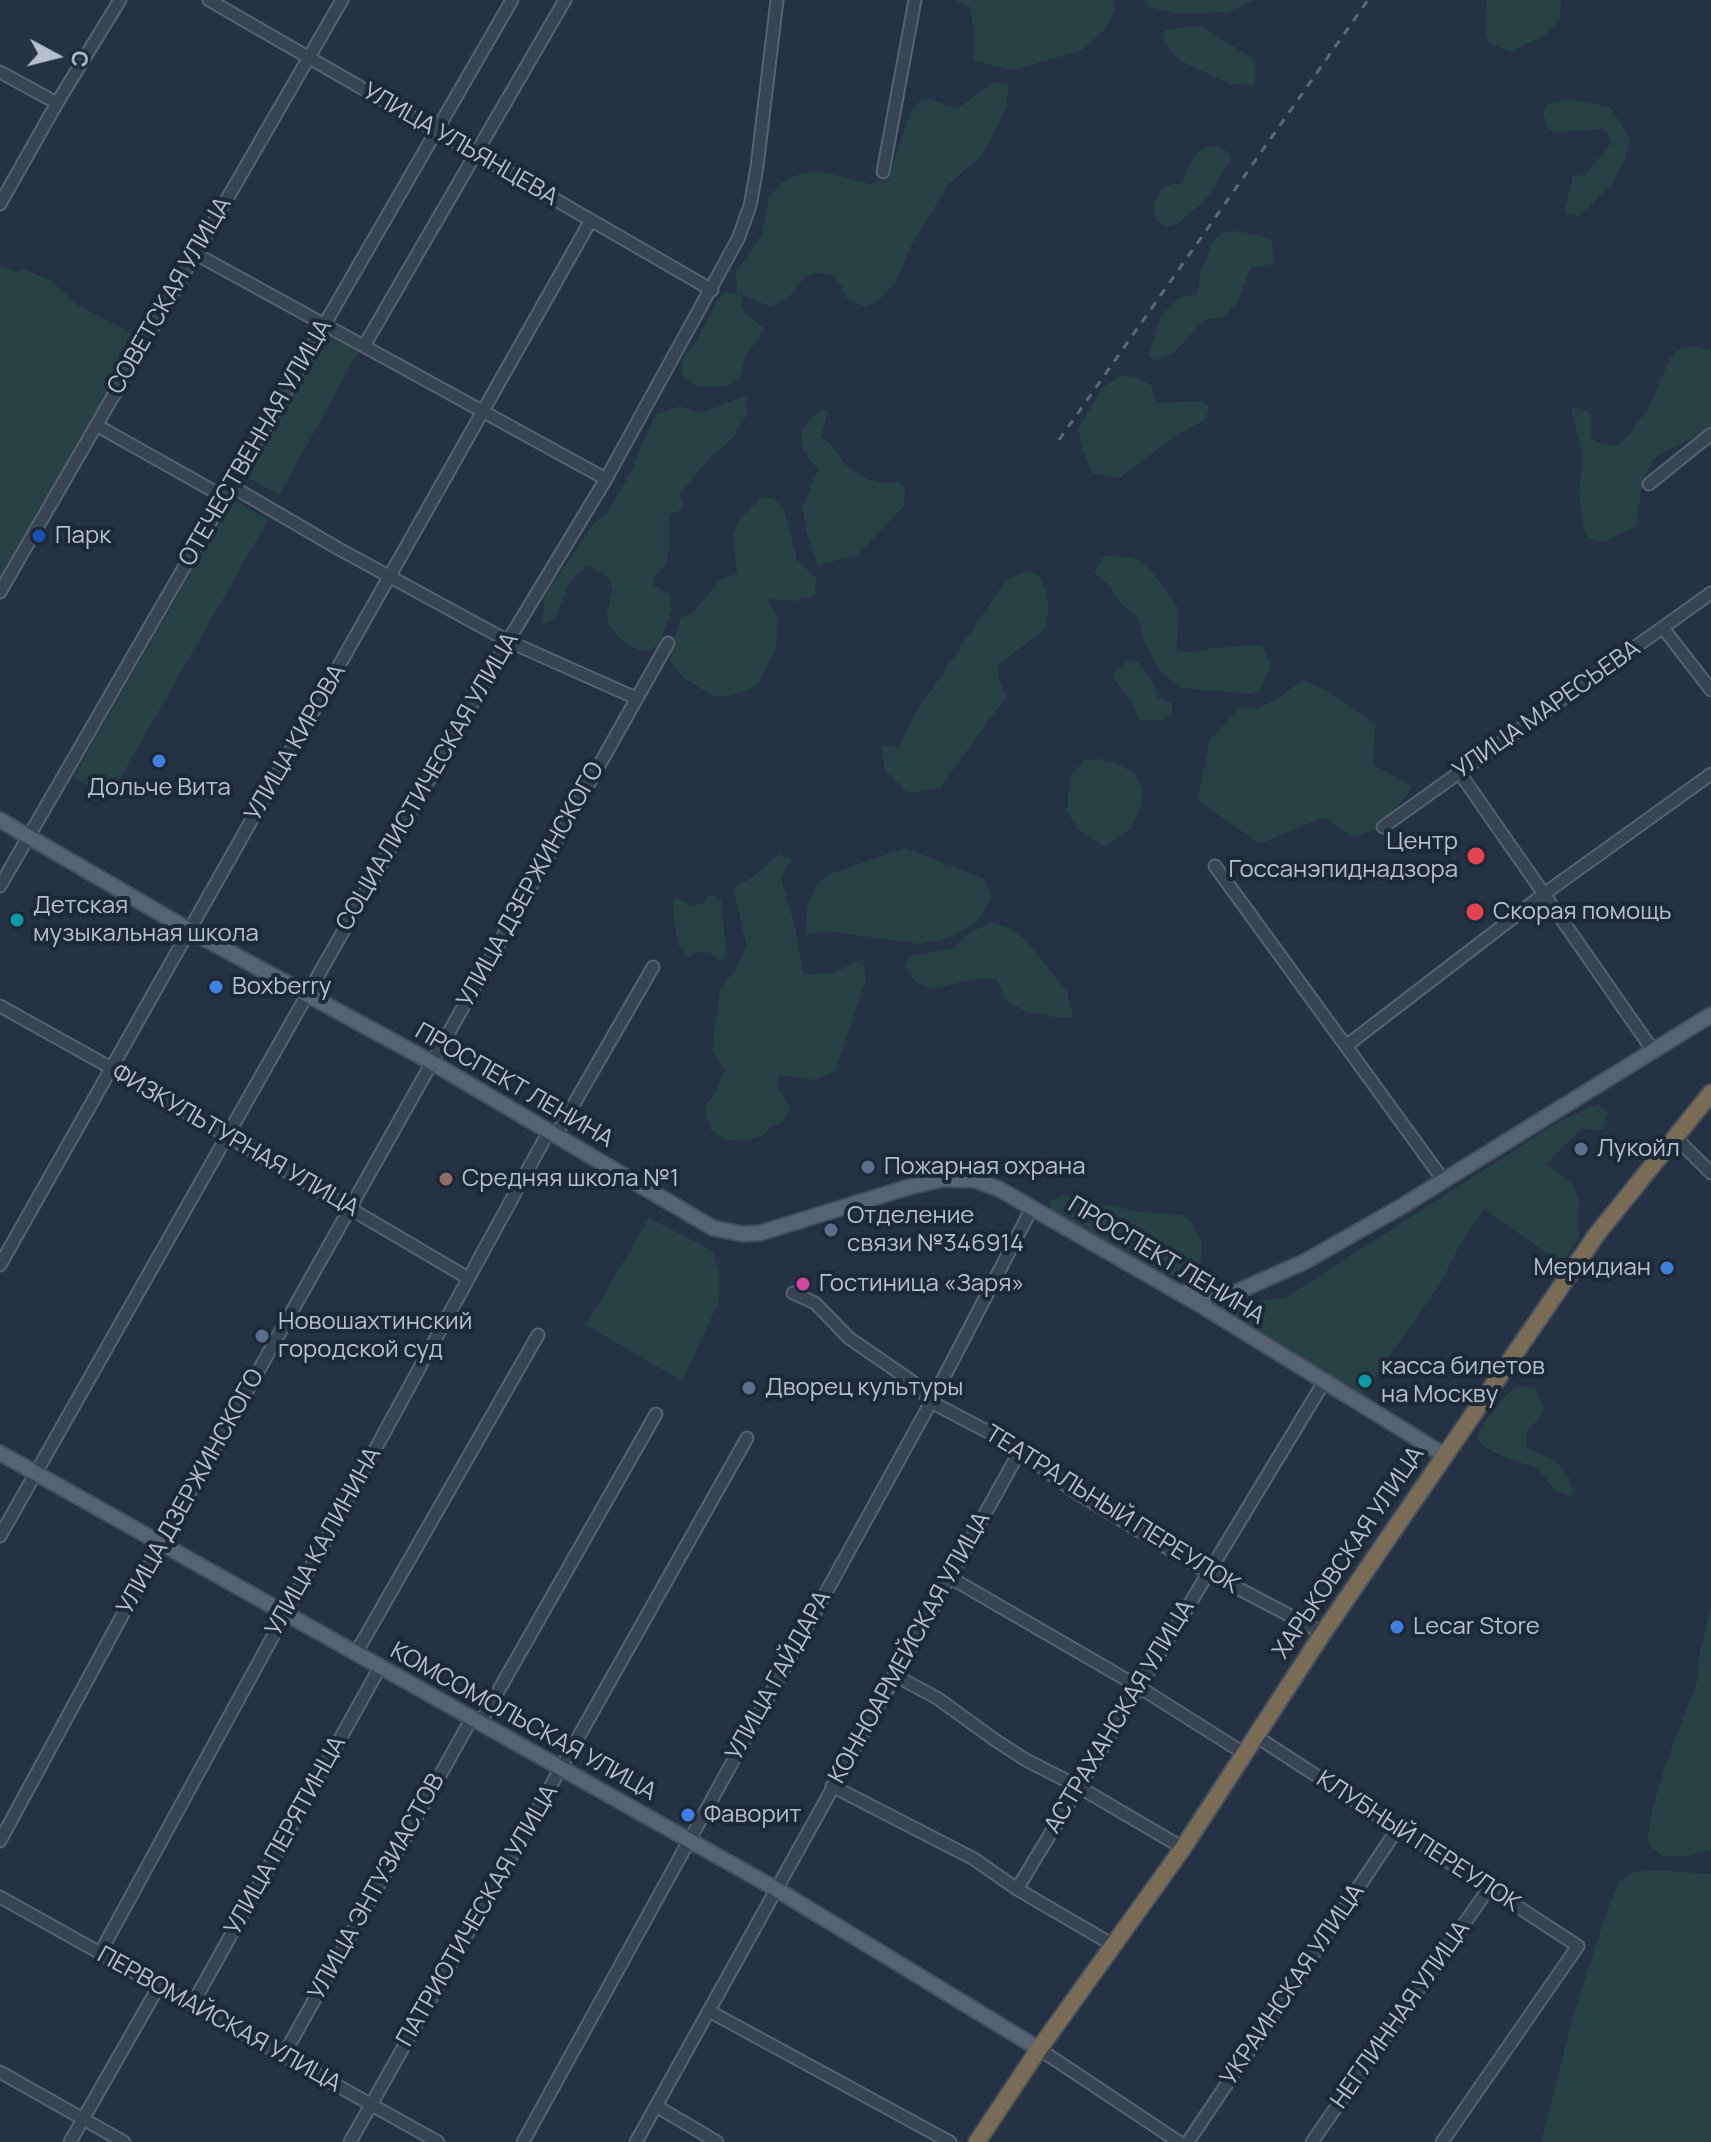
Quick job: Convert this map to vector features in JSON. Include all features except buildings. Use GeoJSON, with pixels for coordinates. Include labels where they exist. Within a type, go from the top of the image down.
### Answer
{"type":"FeatureCollection","features":[{"type":"Feature","properties":{"kind":"highway","name":"ХАРЬКОВСКАЯ УЛИЦА"},"geometry":{"type":"LineString","coordinates":[[977,2142],[1039,2049],[1183,1848],[1323,1633],[1597,1234],[1711,1093]]}},
{"type":"Feature","properties":{"kind":"highway","name":"ХАРЬКОВСКАЯ УЛИЦА"},"geometry":{"type":"LineString","coordinates":[[964,2142],[1013,2074],[1039,2049]]}},
{"type":"Feature","properties":{"kind":"main road","name":"ПРОСПЕКТ ЛЕНИНА"},"geometry":{"type":"LineString","coordinates":[[0,820],[189,930],[431,1062],[713,1228],[743,1234],[794,1224],[943,1179],[975,1180],[999,1189],[1174,1290],[1444,1455]]}},
{"type":"Feature","properties":{"kind":"main road"},"geometry":{"type":"LineString","coordinates":[[1174,1290],[1204,1295],[1232,1294],[1356,1234],[1711,1015]]}},
{"type":"Feature","properties":{"kind":"main road","name":"КОМСОМОЛЬСКАЯ УЛИЦА"},"geometry":{"type":"LineString","coordinates":[[0,1453],[776,1889],[1039,2049]]}},
{"type":"Feature","properties":{"kind":"street"},"geometry":{"type":"LineString","coordinates":[[0,204],[120,0]]}},
{"type":"Feature","properties":{"kind":"street","name":"УЛИЦА УЛЬЯНЦЕВА"},"geometry":{"type":"LineString","coordinates":[[209,0],[712,290]]}},
{"type":"Feature","properties":{"kind":"street","name":"СОВЕТСКАЯ УЛИЦА"},"geometry":{"type":"LineString","coordinates":[[0,592],[342,0]]}},
{"type":"Feature","properties":{"kind":"street","name":"ОТЕЧЕСТВЕННАЯ УЛИЦА"},"geometry":{"type":"LineString","coordinates":[[0,886],[512,0]]}},
{"type":"Feature","properties":{"kind":"street","name":"ОТЕЧЕСТВЕННАЯ УЛИЦА"},"geometry":{"type":"LineString","coordinates":[[364,346],[565,0]]}},
{"type":"Feature","properties":{"kind":"street","name":"СОЦИАЛИСТИЧЕСКАЯ УЛИЦА"},"geometry":{"type":"LineString","coordinates":[[0,1536],[508,641],[606,479],[738,239],[750,206],[777,0]]}},
{"type":"Feature","properties":{"kind":"street"},"geometry":{"type":"LineString","coordinates":[[883,172],[915,0]]}},
{"type":"Feature","properties":{"kind":"street"},"geometry":{"type":"LineString","coordinates":[[0,72],[57,103]]}},
{"type":"Feature","properties":{"kind":"street","name":"УЛИЦА КИРОВА"},"geometry":{"type":"LineString","coordinates":[[0,1265],[591,220]]}},
{"type":"Feature","properties":{"kind":"street"},"geometry":{"type":"LineString","coordinates":[[194,253],[606,479]]}},
{"type":"Feature","properties":{"kind":"street"},"geometry":{"type":"LineString","coordinates":[[96,425],[228,491],[508,641],[636,698]]}},
{"type":"Feature","properties":{"kind":"street"},"geometry":{"type":"LineString","coordinates":[[1649,484],[1711,434]]}},
{"type":"Feature","properties":{"kind":"street","name":"УЛИЦА МАРЕСЬЕВА"},"geometry":{"type":"LineString","coordinates":[[1383,827],[1711,593]]}},
{"type":"Feature","properties":{"kind":"street"},"geometry":{"type":"LineString","coordinates":[[1663,628],[1711,690]]}},
{"type":"Feature","properties":{"kind":"street","name":"УЛИЦА ДЗЕРЖИНСКОГО"},"geometry":{"type":"LineString","coordinates":[[0,1841],[161,1544],[668,643]]}},
{"type":"Feature","properties":{"kind":"street"},"geometry":{"type":"LineString","coordinates":[[1459,772],[1654,1052]]}},
{"type":"Feature","properties":{"kind":"street"},"geometry":{"type":"LineString","coordinates":[[1346,1046],[1544,894],[1711,774]]}},
{"type":"Feature","properties":{"kind":"street"},"geometry":{"type":"LineString","coordinates":[[1215,866],[1444,1181]]}},
{"type":"Feature","properties":{"kind":"street","name":"УЛИЦА КАЛИНИНА"},"geometry":{"type":"LineString","coordinates":[[100,1953],[468,1278],[653,967]]}},
{"type":"Feature","properties":{"kind":"street","name":"ФИЗКУЛЬТУРНАЯ УЛИЦА"},"geometry":{"type":"LineString","coordinates":[[0,1006],[468,1278]]}},
{"type":"Feature","properties":{"kind":"street"},"geometry":{"type":"LineString","coordinates":[[1674,1136],[1711,1173]]}},
{"type":"Feature","properties":{"kind":"street","name":"УЛИЦА ГАЙДАРА"},"geometry":{"type":"LineString","coordinates":[[523,2142],[931,1402],[1032,1208]]}},
{"type":"Feature","properties":{"kind":"street","name":"ТЕАТРАЛЬНЫЙ ПЕРЕУЛОК"},"geometry":{"type":"LineString","coordinates":[[793,1293],[815,1303],[849,1338],[917,1385],[931,1402],[1021,1449],[1074,1491],[1207,1572],[1323,1633]]}},
{"type":"Feature","properties":{"kind":"street"},"geometry":{"type":"LineString","coordinates":[[356,1653],[538,1335]]}},
{"type":"Feature","properties":{"kind":"street","name":"АСТРАХАНСКАЯ УЛИЦА"},"geometry":{"type":"LineString","coordinates":[[1017,1889],[1324,1382]]}},
{"type":"Feature","properties":{"kind":"street","name":"УЛИЦА ЭНТУЗИАСТОВ"},"geometry":{"type":"LineString","coordinates":[[283,2056],[656,1414]]}},
{"type":"Feature","properties":{"kind":"street","name":"ПАТРИОТИЧЕСКАЯ УЛИЦА"},"geometry":{"type":"LineString","coordinates":[[350,2142],[747,1438]]}},
{"type":"Feature","properties":{"kind":"street","name":"КОННОАРМЕЙСКАЯ УЛИЦА"},"geometry":{"type":"LineString","coordinates":[[636,2142],[1021,1449]]}},
{"type":"Feature","properties":{"kind":"street"},"geometry":{"type":"LineString","coordinates":[[951,1578],[1139,1687],[1245,1754]]}},
{"type":"Feature","properties":{"kind":"street","name":"УЛИЦА ПЕРЯТИНЦА"},"geometry":{"type":"LineString","coordinates":[[192,2005],[380,1667]]}},
{"type":"Feature","properties":{"kind":"street"},"geometry":{"type":"LineString","coordinates":[[894,1675],[937,1698],[1026,1760],[1183,1848]]}},
{"type":"Feature","properties":{"kind":"street","name":"КЛУБНЫЙ ПЕРЕУЛОК"},"geometry":{"type":"LineString","coordinates":[[1257,1737],[1578,1946],[1442,2142]]}},
{"type":"Feature","properties":{"kind":"street"},"geometry":{"type":"LineString","coordinates":[[832,1786],[974,1859],[1017,1889],[1113,1945]]}},
{"type":"Feature","properties":{"kind":"street","name":"УКРАИНСКАЯ УЛИЦА"},"geometry":{"type":"LineString","coordinates":[[1188,2142],[1398,1828]]}},
{"type":"Feature","properties":{"kind":"street","name":"НЕГЛИННАЯ УЛИЦА"},"geometry":{"type":"LineString","coordinates":[[1312,2142],[1489,1888]]}},
{"type":"Feature","properties":{"kind":"street","name":"ПЕРВОМАЙСКАЯ УЛИЦА"},"geometry":{"type":"LineString","coordinates":[[0,1897],[438,2142]]}},
{"type":"Feature","properties":{"kind":"street"},"geometry":{"type":"LineString","coordinates":[[70,2142],[159,1986]]}},
{"type":"Feature","properties":{"kind":"street"},"geometry":{"type":"LineString","coordinates":[[709,2011],[950,2142]]}},
{"type":"Feature","properties":{"kind":"street","name":"КОМСОМОЛЬСКАЯ УЛИЦА"},"geometry":{"type":"LineString","coordinates":[[1039,2049],[1179,2142]]}},
{"type":"Feature","properties":{"kind":"street"},"geometry":{"type":"LineString","coordinates":[[0,2072],[124,2142]]}},
{"type":"Feature","properties":{"kind":"street"},"geometry":{"type":"LineString","coordinates":[[656,2106],[717,2142]]}},
{"type":"Feature","properties":{"kind":"green space"},"geometry":{"type":"Polygon","coordinates":[[[954,0],[1114,0],[1116,10],[1104,30],[1082,50],[1014,70],[974,61],[970,7],[954,0]]]}},
{"type":"Feature","properties":{"kind":"green space"},"geometry":{"type":"Polygon","coordinates":[[[1144,0],[1255,0],[1227,12],[1181,14],[1149,7],[1144,0]]]}},
{"type":"Feature","properties":{"kind":"green space"},"geometry":{"type":"Polygon","coordinates":[[[1487,0],[1561,0],[1560,19],[1545,35],[1510,52],[1488,42],[1485,29],[1487,0]]]}},
{"type":"Feature","properties":{"kind":"green space"},"geometry":{"type":"Polygon","coordinates":[[[1202,27],[1255,60],[1255,85],[1230,84],[1181,61],[1163,42],[1165,30],[1202,27]]]}},
{"type":"Feature","properties":{"kind":"green space"},"geometry":{"type":"Polygon","coordinates":[[[994,82],[1008,84],[1007,105],[995,132],[981,156],[948,185],[912,244],[896,282],[878,301],[866,307],[847,299],[841,285],[831,274],[815,273],[804,278],[789,297],[771,307],[737,293],[736,272],[762,234],[769,197],[781,183],[797,175],[818,171],[871,184],[888,179],[911,111],[923,98],[958,108],[994,82]]]}},
{"type":"Feature","properties":{"kind":"green space"},"geometry":{"type":"Polygon","coordinates":[[[1570,99],[1610,107],[1630,138],[1625,160],[1611,185],[1579,216],[1564,214],[1573,176],[1585,175],[1612,142],[1603,129],[1554,132],[1548,128],[1543,113],[1546,105],[1570,99]]]}},
{"type":"Feature","properties":{"kind":"green space"},"geometry":{"type":"Polygon","coordinates":[[[1207,147],[1218,147],[1231,156],[1226,168],[1205,201],[1177,224],[1165,227],[1156,220],[1153,204],[1161,190],[1172,184],[1182,184],[1192,160],[1207,147]]]}},
{"type":"Feature","properties":{"kind":"green space"},"geometry":{"type":"Polygon","coordinates":[[[1239,231],[1271,239],[1275,264],[1251,267],[1238,301],[1223,317],[1204,320],[1175,352],[1155,361],[1149,356],[1161,316],[1179,298],[1197,294],[1201,271],[1212,243],[1220,233],[1239,231]]]}},
{"type":"Feature","properties":{"kind":"green space"},"geometry":{"type":"Polygon","coordinates":[[[0,265],[15,272],[24,269],[51,281],[79,306],[140,337],[0,584],[0,265]]]}},
{"type":"Feature","properties":{"kind":"green space"},"geometry":{"type":"Polygon","coordinates":[[[725,292],[744,297],[742,307],[746,314],[765,329],[747,354],[739,378],[727,386],[699,387],[682,373],[682,359],[698,339],[716,302],[725,292]]]}},
{"type":"Feature","properties":{"kind":"green space"},"geometry":{"type":"Polygon","coordinates":[[[328,331],[360,349],[279,495],[247,477],[328,331]]]}},
{"type":"Feature","properties":{"kind":"green space"},"geometry":{"type":"Polygon","coordinates":[[[1692,346],[1711,350],[1711,428],[1654,458],[1643,481],[1635,527],[1603,542],[1588,538],[1583,527],[1580,501],[1581,451],[1571,409],[1580,408],[1591,414],[1591,437],[1597,442],[1617,446],[1630,434],[1650,405],[1670,358],[1679,350],[1692,346]]]}},
{"type":"Feature","properties":{"kind":"green space"},"geometry":{"type":"Polygon","coordinates":[[[1120,376],[1136,377],[1151,385],[1157,403],[1201,401],[1209,406],[1206,419],[1174,437],[1120,478],[1093,473],[1078,429],[1102,388],[1120,376]]]}},
{"type":"Feature","properties":{"kind":"green space"},"geometry":{"type":"Polygon","coordinates":[[[745,396],[748,413],[733,438],[708,459],[680,495],[683,502],[681,510],[669,514],[666,564],[653,579],[654,586],[670,594],[672,610],[659,644],[649,651],[638,650],[620,639],[608,624],[607,611],[613,589],[607,577],[587,565],[571,580],[554,619],[542,624],[545,595],[595,522],[607,514],[633,468],[657,414],[680,406],[701,413],[745,396]]]}},
{"type":"Feature","properties":{"kind":"green space"},"geometry":{"type":"Polygon","coordinates":[[[822,409],[828,412],[821,437],[846,465],[867,479],[882,483],[897,481],[905,489],[904,506],[856,556],[818,565],[806,531],[802,507],[818,470],[803,450],[801,435],[808,421],[822,409]]]}},
{"type":"Feature","properties":{"kind":"green space"},"geometry":{"type":"Polygon","coordinates":[[[762,497],[774,499],[784,509],[797,560],[816,578],[815,596],[795,601],[768,599],[778,617],[776,647],[759,683],[729,696],[713,696],[684,678],[670,661],[672,644],[681,617],[693,613],[721,579],[737,574],[732,533],[741,518],[762,497]]]}},
{"type":"Feature","properties":{"kind":"green space"},"geometry":{"type":"Polygon","coordinates":[[[233,499],[268,520],[109,798],[73,777],[233,499]]]}},
{"type":"Feature","properties":{"kind":"green space"},"geometry":{"type":"Polygon","coordinates":[[[1104,556],[1132,557],[1148,566],[1179,609],[1177,651],[1262,645],[1271,668],[1260,690],[1251,694],[1182,688],[1161,673],[1144,642],[1138,617],[1120,603],[1110,586],[1094,573],[1104,556]]]}},
{"type":"Feature","properties":{"kind":"green space"},"geometry":{"type":"Polygon","coordinates":[[[1027,571],[1039,576],[1047,594],[1049,609],[1045,629],[999,664],[998,676],[1006,697],[940,788],[908,793],[884,769],[882,745],[899,746],[915,714],[1006,580],[1027,571]]]}},
{"type":"Feature","properties":{"kind":"green space"},"geometry":{"type":"Polygon","coordinates":[[[1129,660],[1138,662],[1153,683],[1158,698],[1172,703],[1171,715],[1162,720],[1138,720],[1132,701],[1112,677],[1129,660]]]}},
{"type":"Feature","properties":{"kind":"green space"},"geometry":{"type":"Polygon","coordinates":[[[1303,680],[1329,692],[1375,724],[1373,765],[1413,786],[1383,827],[1353,837],[1324,817],[1260,844],[1197,800],[1210,740],[1240,707],[1256,709],[1277,699],[1303,680]]]}},
{"type":"Feature","properties":{"kind":"green space"},"geometry":{"type":"Polygon","coordinates":[[[1098,759],[1114,762],[1134,773],[1142,789],[1141,808],[1131,829],[1105,846],[1078,830],[1067,811],[1070,777],[1083,761],[1098,759]]]}},
{"type":"Feature","properties":{"kind":"green space"},"geometry":{"type":"Polygon","coordinates":[[[905,848],[985,879],[991,897],[977,922],[951,937],[920,944],[826,931],[805,936],[807,906],[815,887],[827,875],[905,848]]]}},
{"type":"Feature","properties":{"kind":"green space"},"geometry":{"type":"Polygon","coordinates":[[[779,854],[792,859],[781,878],[804,975],[833,973],[863,959],[866,980],[835,1071],[816,1080],[777,1075],[779,1089],[790,1109],[782,1123],[771,1127],[764,1135],[743,1141],[725,1140],[710,1129],[704,1106],[714,1096],[725,1070],[712,1050],[720,989],[737,967],[746,945],[733,888],[753,877],[779,854]]]}},
{"type":"Feature","properties":{"kind":"green space"},"geometry":{"type":"Polygon","coordinates":[[[715,895],[721,900],[726,949],[722,962],[711,953],[698,952],[688,957],[679,947],[673,913],[674,899],[692,906],[715,895]]]}},
{"type":"Feature","properties":{"kind":"green space"},"geometry":{"type":"Polygon","coordinates":[[[990,923],[1009,928],[1026,940],[1067,992],[1073,1017],[1059,1018],[1025,1011],[1005,1000],[997,979],[978,978],[933,989],[915,982],[905,965],[911,956],[953,948],[969,933],[990,923]]]}},
{"type":"Feature","properties":{"kind":"green space"},"geometry":{"type":"Polygon","coordinates":[[[1598,1104],[1608,1112],[1602,1130],[1581,1129],[1546,1164],[1572,1183],[1579,1202],[1579,1239],[1561,1263],[1484,1209],[1459,1246],[1439,1286],[1358,1401],[1204,1307],[1285,1298],[1558,1122],[1598,1104]]]}},
{"type":"Feature","properties":{"kind":"green space"},"geometry":{"type":"Polygon","coordinates":[[[1065,1195],[1140,1212],[1183,1215],[1194,1225],[1202,1244],[1201,1264],[1179,1277],[1160,1273],[1052,1211],[1049,1201],[1065,1195]]]}},
{"type":"Feature","properties":{"kind":"green space"},"geometry":{"type":"Polygon","coordinates":[[[649,1218],[713,1251],[719,1273],[719,1301],[682,1381],[586,1325],[649,1218]]]}},
{"type":"Feature","properties":{"kind":"green space"},"geometry":{"type":"Polygon","coordinates":[[[1525,1386],[1536,1388],[1544,1410],[1526,1435],[1528,1449],[1555,1460],[1569,1478],[1574,1491],[1570,1496],[1555,1491],[1539,1469],[1497,1454],[1477,1438],[1479,1429],[1507,1394],[1525,1386]]]}},
{"type":"Feature","properties":{"kind":"green space"},"geometry":{"type":"Polygon","coordinates":[[[1711,1609],[1711,1850],[1688,1856],[1663,1856],[1651,1847],[1648,1839],[1651,1813],[1666,1763],[1697,1682],[1700,1652],[1711,1609]]]}},
{"type":"Feature","properties":{"kind":"green space"},"geometry":{"type":"Polygon","coordinates":[[[1653,1870],[1711,1874],[1711,2142],[1541,2142],[1575,2009],[1608,1908],[1619,1882],[1634,1872],[1653,1870]]]}},
{"type":"Feature","properties":{"kind":"railway"},"geometry":{"type":"LineString","coordinates":[[1059,440],[1368,0]]}},
{"type":"Feature","properties":{"kind":"place","name":"Парк"},"geometry":{"type":"Point","coordinates":[39,536]}},
{"type":"Feature","properties":{"kind":"place","name":"Дольче Вита"},"geometry":{"type":"Point","coordinates":[159,761]}},
{"type":"Feature","properties":{"kind":"place","name":"Центр Госсанэпиднадзора"},"geometry":{"type":"Point","coordinates":[1476,856]}},
{"type":"Feature","properties":{"kind":"place","name":"Скорая помощь"},"geometry":{"type":"Point","coordinates":[1475,912]}},
{"type":"Feature","properties":{"kind":"place","name":"Детская музыкальная школа"},"geometry":{"type":"Point","coordinates":[17,920]}},
{"type":"Feature","properties":{"kind":"place","name":"Boxberry"},"geometry":{"type":"Point","coordinates":[216,987]}},
{"type":"Feature","properties":{"kind":"place","name":"Лукойл"},"geometry":{"type":"Point","coordinates":[1581,1149]}},
{"type":"Feature","properties":{"kind":"place","name":"Пожарная охрана"},"geometry":{"type":"Point","coordinates":[868,1167]}},
{"type":"Feature","properties":{"kind":"place","name":"Средняя школа №1"},"geometry":{"type":"Point","coordinates":[446,1179]}},
{"type":"Feature","properties":{"kind":"place","name":"Отделение связи №346914"},"geometry":{"type":"Point","coordinates":[831,1230]}},
{"type":"Feature","properties":{"kind":"place","name":"Меридиан"},"geometry":{"type":"Point","coordinates":[1667,1268]}},
{"type":"Feature","properties":{"kind":"place","name":"Гостиница «Заря»"},"geometry":{"type":"Point","coordinates":[803,1284]}},
{"type":"Feature","properties":{"kind":"place","name":"Новошахтинский городской суд"},"geometry":{"type":"Point","coordinates":[262,1336]}},
{"type":"Feature","properties":{"kind":"place","name":"касса билетов на Москву"},"geometry":{"type":"Point","coordinates":[1365,1381]}},
{"type":"Feature","properties":{"kind":"place","name":"Дворец культуры"},"geometry":{"type":"Point","coordinates":[749,1388]}},
{"type":"Feature","properties":{"kind":"place","name":"Lecar Store"},"geometry":{"type":"Point","coordinates":[1397,1627]}},
{"type":"Feature","properties":{"kind":"place","name":"Фаворит"},"geometry":{"type":"Point","coordinates":[688,1815]}}]}
